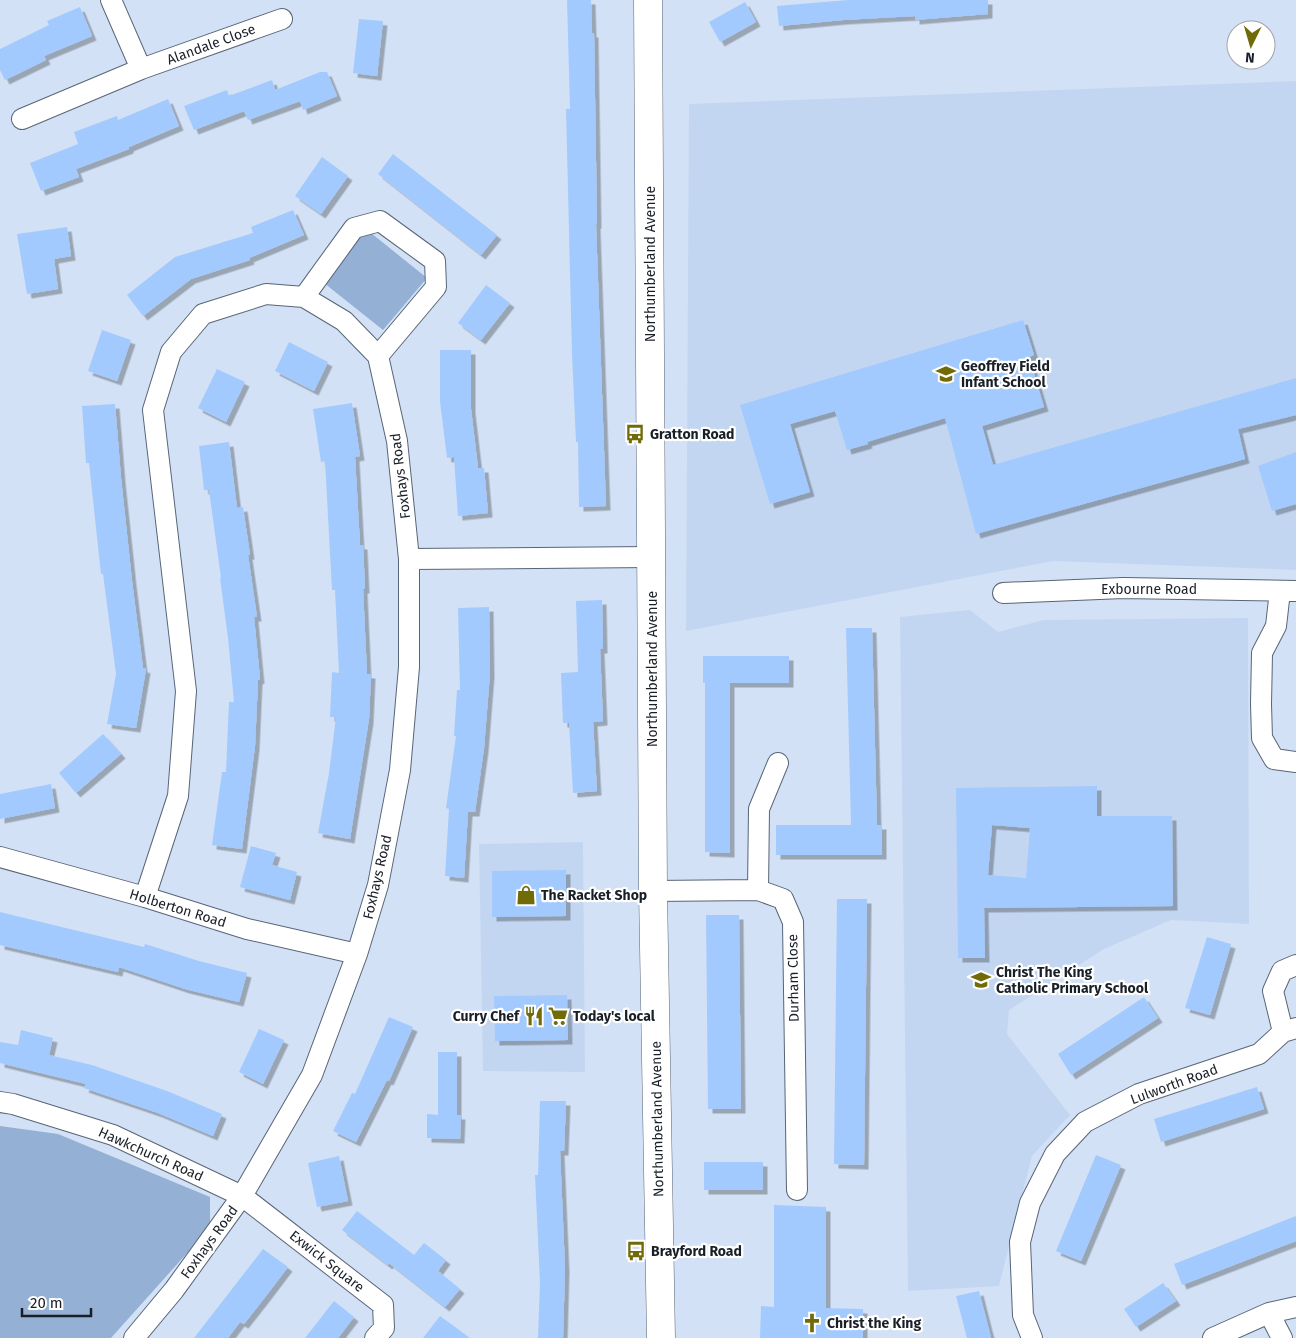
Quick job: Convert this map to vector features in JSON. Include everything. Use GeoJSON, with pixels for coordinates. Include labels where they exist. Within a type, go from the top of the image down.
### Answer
{"type":"FeatureCollection","features":[{"type":"Feature","properties":{"kind":"street"},"geometry":{"type":"LineString","coordinates":[[111,0],[141,69]]}},
{"type":"Feature","properties":{"kind":"street","name":"Northumberland Avenue"},"geometry":{"type":"LineString","coordinates":[[648,0],[653,890],[660,1338]]}},
{"type":"Feature","properties":{"kind":"street","name":"Alandale Close"},"geometry":{"type":"LineString","coordinates":[[22,119],[141,69],[282,19]]}},
{"type":"Feature","properties":{"kind":"street"},"geometry":{"type":"LineString","coordinates":[[145,897],[178,796],[186,692],[153,410],[171,352],[203,314],[266,294],[304,296],[344,321],[378,356],[436,287],[435,261],[380,221],[354,228],[304,296]]}},
{"type":"Feature","properties":{"kind":"street","name":"Foxhays Road"},"geometry":{"type":"LineString","coordinates":[[134,1338],[174,1290],[242,1196],[312,1075],[357,954],[378,886],[400,770],[409,667],[409,559],[397,441],[378,356]]}},
{"type":"Feature","properties":{"kind":"street"},"geometry":{"type":"LineString","coordinates":[[409,559],[651,557]]}},
{"type":"Feature","properties":{"kind":"street","name":"Exbourne Road"},"geometry":{"type":"LineString","coordinates":[[1003,593],[1122,588],[1288,591]]}},
{"type":"Feature","properties":{"kind":"street"},"geometry":{"type":"LineString","coordinates":[[1288,591],[1276,626],[1262,653],[1262,738],[1274,759],[1296,762]]}},
{"type":"Feature","properties":{"kind":"street"},"geometry":{"type":"LineString","coordinates":[[758,890],[759,809],[778,763]]}},
{"type":"Feature","properties":{"kind":"street","name":"Holberton Road"},"geometry":{"type":"LineString","coordinates":[[0,857],[145,897],[247,929],[357,954]]}},
{"type":"Feature","properties":{"kind":"street","name":"Durham Close"},"geometry":{"type":"LineString","coordinates":[[653,890],[758,890],[783,899],[793,922],[797,1190]]}},
{"type":"Feature","properties":{"kind":"street","name":"Lulworth Road"},"geometry":{"type":"LineString","coordinates":[[1032,1338],[1023,1315],[1020,1242],[1030,1203],[1055,1154],[1085,1122],[1139,1094],[1259,1054],[1290,1030],[1272,992],[1282,971],[1296,965]]}},
{"type":"Feature","properties":{"kind":"street","name":"Hawkchurch Road"},"geometry":{"type":"LineString","coordinates":[[0,1102],[13,1104],[113,1135],[242,1196]]}},
{"type":"Feature","properties":{"kind":"street","name":"Exwick Square"},"geometry":{"type":"LineString","coordinates":[[242,1196],[383,1305],[384,1328],[376,1338]]}},
{"type":"Feature","properties":{"kind":"street"},"geometry":{"type":"LineString","coordinates":[[1213,1338],[1269,1313],[1296,1307]]}},
{"type":"Feature","properties":{"kind":"street"},"geometry":{"type":"LineString","coordinates":[[1269,1313],[1282,1338]]}},
{"type":"Feature","properties":{"kind":"shaded area"},"geometry":{"type":"Polygon","coordinates":[[[1296,81],[1296,570],[1053,561],[686,631],[689,104],[1296,81]]]}},
{"type":"Feature","properties":{"kind":"shaded area"},"geometry":{"type":"Polygon","coordinates":[[[366,229],[427,278],[383,330],[324,283],[366,229]]]}},
{"type":"Feature","properties":{"kind":"shaded area","name":"Christ The King Catholic Primary School"},"geometry":{"type":"Polygon","coordinates":[[[970,610],[998,632],[1044,620],[1248,618],[1249,924],[1171,920],[1104,949],[1009,1010],[1007,1034],[1070,1115],[1032,1156],[999,1286],[908,1291],[900,617],[970,610]]]}},
{"type":"Feature","properties":{"kind":"shaded area"},"geometry":{"type":"Polygon","coordinates":[[[583,842],[585,1072],[483,1071],[479,844],[583,842]]]}},
{"type":"Feature","properties":{"kind":"shaded area"},"geometry":{"type":"Polygon","coordinates":[[[0,1126],[58,1134],[210,1197],[210,1222],[188,1252],[111,1338],[0,1338],[0,1126]]]}},
{"type":"Feature","properties":{"kind":"building"},"geometry":{"type":"Polygon","coordinates":[[[567,0],[591,0],[592,33],[594,33],[596,224],[606,506],[579,507],[578,442],[576,442],[572,354],[566,109],[570,109],[567,0]]]}},
{"type":"Feature","properties":{"kind":"building"},"geometry":{"type":"Polygon","coordinates":[[[848,0],[988,0],[988,14],[915,20],[915,16],[843,20],[779,26],[777,6],[848,0]]]}},
{"type":"Feature","properties":{"kind":"building"},"geometry":{"type":"Polygon","coordinates":[[[745,2],[756,22],[720,42],[709,22],[745,2]]]}},
{"type":"Feature","properties":{"kind":"building"},"geometry":{"type":"Polygon","coordinates":[[[80,7],[92,36],[44,56],[46,60],[5,80],[0,70],[0,49],[49,25],[47,21],[80,7]]]}},
{"type":"Feature","properties":{"kind":"building"},"geometry":{"type":"Polygon","coordinates":[[[359,19],[383,21],[377,76],[353,73],[359,19]]]}},
{"type":"Feature","properties":{"kind":"building"},"geometry":{"type":"Polygon","coordinates":[[[320,72],[327,72],[337,96],[303,110],[300,101],[248,120],[244,111],[194,130],[184,106],[227,90],[229,96],[272,80],[275,90],[320,72]]]}},
{"type":"Feature","properties":{"kind":"building"},"geometry":{"type":"Polygon","coordinates":[[[168,99],[179,126],[129,147],[129,149],[76,169],[79,177],[41,191],[30,163],[78,144],[74,132],[117,116],[118,120],[168,99]]]}},
{"type":"Feature","properties":{"kind":"building"},"geometry":{"type":"Polygon","coordinates":[[[393,154],[497,235],[481,255],[378,174],[393,154]]]}},
{"type":"Feature","properties":{"kind":"building"},"geometry":{"type":"Polygon","coordinates":[[[322,157],[348,176],[321,214],[295,196],[322,157]]]}},
{"type":"Feature","properties":{"kind":"building"},"geometry":{"type":"Polygon","coordinates":[[[293,210],[304,235],[249,258],[250,260],[191,279],[143,316],[127,295],[175,257],[253,233],[251,227],[293,210]]]}},
{"type":"Feature","properties":{"kind":"building"},"geometry":{"type":"Polygon","coordinates":[[[67,227],[71,256],[54,259],[58,289],[27,294],[17,234],[67,227]]]}},
{"type":"Feature","properties":{"kind":"building"},"geometry":{"type":"Polygon","coordinates":[[[486,285],[510,303],[481,340],[458,323],[486,285]]]}},
{"type":"Feature","properties":{"kind":"building"},"geometry":{"type":"Polygon","coordinates":[[[1023,320],[1034,355],[1029,357],[1044,407],[982,426],[993,465],[1296,378],[1296,415],[1238,429],[1245,459],[976,534],[945,418],[847,450],[835,411],[790,424],[810,492],[770,504],[740,405],[1023,320]]]}},
{"type":"Feature","properties":{"kind":"building"},"geometry":{"type":"Polygon","coordinates":[[[102,330],[131,340],[117,381],[88,371],[102,330]]]}},
{"type":"Feature","properties":{"kind":"building"},"geometry":{"type":"Polygon","coordinates":[[[289,342],[328,362],[314,391],[275,371],[289,342]]]}},
{"type":"Feature","properties":{"kind":"building"},"geometry":{"type":"Polygon","coordinates":[[[440,350],[471,350],[471,409],[478,468],[484,468],[488,513],[458,516],[454,457],[447,458],[440,402],[440,350]]]}},
{"type":"Feature","properties":{"kind":"building"},"geometry":{"type":"Polygon","coordinates":[[[217,369],[245,382],[226,422],[198,408],[217,369]]]}},
{"type":"Feature","properties":{"kind":"building"},"geometry":{"type":"Polygon","coordinates":[[[352,403],[360,456],[355,457],[360,545],[363,545],[367,674],[371,674],[369,719],[350,839],[318,833],[329,773],[336,717],[330,717],[332,672],[339,673],[335,590],[332,590],[325,461],[321,462],[313,409],[352,403]]]}},
{"type":"Feature","properties":{"kind":"building"},"geometry":{"type":"Polygon","coordinates":[[[115,404],[132,581],[143,668],[146,669],[136,728],[107,724],[116,674],[103,574],[101,574],[89,463],[86,463],[82,406],[115,404]]]}},
{"type":"Feature","properties":{"kind":"building"},"geometry":{"type":"Polygon","coordinates":[[[229,442],[237,508],[243,507],[250,555],[248,555],[257,617],[254,617],[260,679],[258,680],[255,746],[242,849],[212,845],[222,772],[226,772],[229,702],[234,702],[221,578],[209,490],[204,490],[199,446],[229,442]]]}},
{"type":"Feature","properties":{"kind":"building"},"geometry":{"type":"Polygon","coordinates":[[[1296,452],[1296,504],[1272,511],[1258,466],[1296,452]]]}},
{"type":"Feature","properties":{"kind":"building"},"geometry":{"type":"Polygon","coordinates":[[[602,600],[603,649],[600,649],[603,721],[593,722],[597,791],[573,793],[569,723],[563,723],[561,673],[578,672],[576,601],[602,600]]]}},
{"type":"Feature","properties":{"kind":"building"},"geometry":{"type":"Polygon","coordinates":[[[489,607],[490,673],[484,748],[475,812],[468,812],[464,878],[445,876],[449,809],[446,808],[456,736],[454,736],[457,690],[460,690],[458,608],[489,607]]]}},
{"type":"Feature","properties":{"kind":"building"},"geometry":{"type":"Polygon","coordinates":[[[846,628],[872,628],[877,825],[882,825],[882,855],[776,855],[776,825],[851,825],[846,628]]]}},
{"type":"Feature","properties":{"kind":"building"},"geometry":{"type":"Polygon","coordinates":[[[703,656],[789,656],[789,683],[730,683],[730,853],[705,852],[705,683],[703,683],[703,656]]]}},
{"type":"Feature","properties":{"kind":"building"},"geometry":{"type":"Polygon","coordinates":[[[103,734],[121,754],[76,793],[59,773],[103,734]]]}},
{"type":"Feature","properties":{"kind":"building"},"geometry":{"type":"Polygon","coordinates":[[[51,784],[55,808],[0,819],[0,794],[51,784]]]}},
{"type":"Feature","properties":{"kind":"building"},"geometry":{"type":"Polygon","coordinates":[[[1097,786],[1097,816],[1172,816],[1173,906],[984,908],[985,958],[958,958],[956,788],[1097,786]],[[992,825],[988,875],[1026,878],[1030,828],[992,825]]]}},
{"type":"Feature","properties":{"kind":"building"},"geometry":{"type":"Polygon","coordinates":[[[251,846],[276,853],[272,865],[297,872],[290,900],[240,887],[251,846]]]}},
{"type":"Feature","properties":{"kind":"building"},"geometry":{"type":"Polygon","coordinates":[[[566,870],[566,916],[492,917],[492,871],[566,870]]]}},
{"type":"Feature","properties":{"kind":"building"},"geometry":{"type":"Polygon","coordinates":[[[837,899],[867,899],[864,1165],[834,1164],[837,899]]]}},
{"type":"Feature","properties":{"kind":"building"},"geometry":{"type":"Polygon","coordinates":[[[0,912],[144,947],[145,944],[199,961],[247,973],[239,1002],[185,989],[119,967],[118,972],[0,945],[0,912]]]}},
{"type":"Feature","properties":{"kind":"building"},"geometry":{"type":"Polygon","coordinates":[[[706,915],[739,915],[741,1109],[708,1109],[706,915]]]}},
{"type":"Feature","properties":{"kind":"building"},"geometry":{"type":"Polygon","coordinates":[[[1207,937],[1231,944],[1210,1015],[1185,1008],[1207,937]]]}},
{"type":"Feature","properties":{"kind":"building"},"geometry":{"type":"Polygon","coordinates":[[[567,995],[568,1040],[495,1041],[494,996],[567,995]]]}},
{"type":"Feature","properties":{"kind":"building"},"geometry":{"type":"Polygon","coordinates":[[[1144,997],[1158,1018],[1071,1075],[1058,1054],[1144,997]]]}},
{"type":"Feature","properties":{"kind":"building"},"geometry":{"type":"Polygon","coordinates":[[[389,1017],[413,1027],[389,1081],[387,1080],[356,1142],[333,1131],[352,1093],[355,1094],[389,1017]]]}},
{"type":"Feature","properties":{"kind":"building"},"geometry":{"type":"Polygon","coordinates":[[[259,1029],[284,1040],[263,1084],[239,1072],[259,1029]]]}},
{"type":"Feature","properties":{"kind":"building"},"geometry":{"type":"Polygon","coordinates":[[[21,1030],[53,1038],[49,1055],[92,1065],[167,1091],[222,1114],[213,1136],[158,1113],[84,1088],[86,1084],[0,1063],[0,1042],[18,1045],[21,1030]]]}},
{"type":"Feature","properties":{"kind":"building"},"geometry":{"type":"Polygon","coordinates":[[[438,1052],[457,1052],[457,1115],[461,1115],[460,1139],[427,1138],[427,1114],[438,1115],[438,1052]]]}},
{"type":"Feature","properties":{"kind":"building"},"geometry":{"type":"Polygon","coordinates":[[[1257,1087],[1264,1109],[1161,1142],[1154,1119],[1257,1087]]]}},
{"type":"Feature","properties":{"kind":"building"},"geometry":{"type":"Polygon","coordinates":[[[540,1101],[566,1101],[564,1151],[560,1151],[565,1268],[563,1338],[538,1338],[540,1283],[535,1175],[538,1175],[540,1101]]]}},
{"type":"Feature","properties":{"kind":"building"},"geometry":{"type":"Polygon","coordinates":[[[1096,1155],[1121,1165],[1081,1261],[1056,1251],[1096,1155]]]}},
{"type":"Feature","properties":{"kind":"building"},"geometry":{"type":"Polygon","coordinates":[[[339,1156],[348,1201],[317,1207],[308,1163],[339,1156]]]}},
{"type":"Feature","properties":{"kind":"building"},"geometry":{"type":"Polygon","coordinates":[[[704,1162],[763,1162],[763,1190],[704,1190],[704,1162]]]}},
{"type":"Feature","properties":{"kind":"building"},"geometry":{"type":"Polygon","coordinates":[[[774,1205],[826,1207],[826,1308],[863,1309],[863,1338],[760,1338],[761,1306],[774,1307],[774,1205]]]}},
{"type":"Feature","properties":{"kind":"building"},"geometry":{"type":"Polygon","coordinates":[[[357,1211],[414,1255],[424,1243],[446,1260],[438,1271],[460,1289],[445,1307],[389,1263],[388,1265],[342,1230],[357,1211]]]}},
{"type":"Feature","properties":{"kind":"building"},"geometry":{"type":"Polygon","coordinates":[[[1296,1216],[1296,1241],[1182,1285],[1174,1264],[1296,1216]]]}},
{"type":"Feature","properties":{"kind":"building"},"geometry":{"type":"Polygon","coordinates":[[[263,1249],[288,1267],[266,1296],[244,1324],[240,1322],[228,1338],[194,1338],[263,1249]]]}},
{"type":"Feature","properties":{"kind":"building"},"geometry":{"type":"Polygon","coordinates":[[[1163,1283],[1176,1301],[1136,1327],[1124,1309],[1163,1283]]]}},
{"type":"Feature","properties":{"kind":"building"},"geometry":{"type":"Polygon","coordinates":[[[979,1291],[991,1338],[967,1338],[956,1296],[979,1291]]]}},
{"type":"Feature","properties":{"kind":"building"},"geometry":{"type":"Polygon","coordinates":[[[334,1301],[354,1317],[338,1338],[305,1338],[334,1301]]]}},
{"type":"Feature","properties":{"kind":"building"},"geometry":{"type":"Polygon","coordinates":[[[440,1316],[470,1338],[423,1338],[440,1316]]]}},
{"type":"Feature","properties":{"kind":"place","name":"Geoffrey Field Infant School"},"geometry":{"type":"Point","coordinates":[946,374]}},
{"type":"Feature","properties":{"kind":"place","name":"Gratton Road"},"geometry":{"type":"Point","coordinates":[635,434]}},
{"type":"Feature","properties":{"kind":"place","name":"The Racket Shop"},"geometry":{"type":"Point","coordinates":[526,895]}},
{"type":"Feature","properties":{"kind":"place","name":"Christ The King Catholic Primary School"},"geometry":{"type":"Point","coordinates":[981,980]}},
{"type":"Feature","properties":{"kind":"place","name":"Curry Chef"},"geometry":{"type":"Point","coordinates":[534,1016]}},
{"type":"Feature","properties":{"kind":"place","name":"Today's local"},"geometry":{"type":"Point","coordinates":[558,1016]}},
{"type":"Feature","properties":{"kind":"place","name":"Brayford Road"},"geometry":{"type":"Point","coordinates":[636,1251]}},
{"type":"Feature","properties":{"kind":"place","name":"Christ the King"},"geometry":{"type":"Point","coordinates":[812,1323]}}]}
